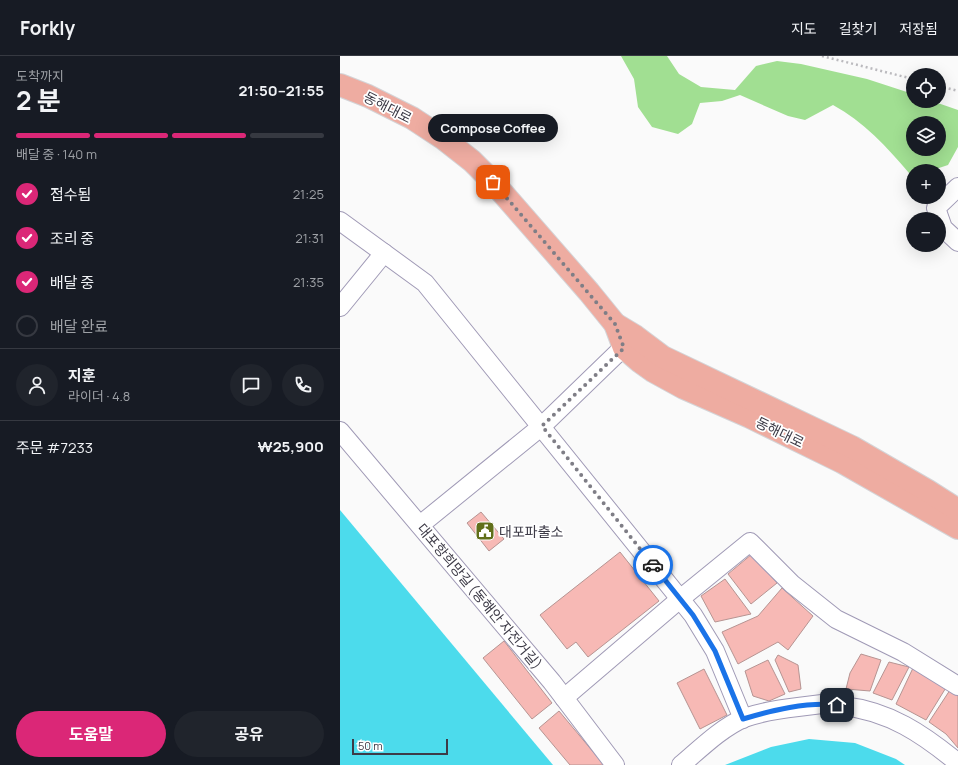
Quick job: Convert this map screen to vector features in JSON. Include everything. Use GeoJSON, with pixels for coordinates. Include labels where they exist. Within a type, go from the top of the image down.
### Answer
{"type":"FeatureCollection","features":[{"type":"Feature","properties":{"kind":"main road","name":"동해대로"},"geometry":{"type":"LineString","coordinates":[[340,86],[368,96],[412,118],[444,139],[472,161],[498,188],[615,324],[653,371],[684,388],[750,417],[842,462],[958,528]]}},
{"type":"Feature","properties":{"kind":"main road","name":"동해대로"},"geometry":{"type":"LineString","coordinates":[[629,342],[650,348],[669,360],[852,447],[958,510]]}},
{"type":"Feature","properties":{"kind":"main road"},"geometry":{"type":"LineString","coordinates":[[918,505],[958,540]]}},
{"type":"Feature","properties":{"kind":"street"},"geometry":{"type":"LineString","coordinates":[[958,187],[936,208],[943,228],[958,242]]}},
{"type":"Feature","properties":{"kind":"street"},"geometry":{"type":"LineString","coordinates":[[340,221],[425,283],[542,426],[693,615],[715,651],[743,719]]}},
{"type":"Feature","properties":{"kind":"street"},"geometry":{"type":"LineString","coordinates":[[340,307],[384,253]]}},
{"type":"Feature","properties":{"kind":"street"},"geometry":{"type":"LineString","coordinates":[[420,525],[542,426],[629,342]]}},
{"type":"Feature","properties":{"kind":"street","name":"대포항희망길 (동해안 자전거길)"},"geometry":{"type":"LineString","coordinates":[[340,431],[564,698],[615,765]]}},
{"type":"Feature","properties":{"kind":"street"},"geometry":{"type":"LineString","coordinates":[[564,698],[680,599],[750,542],[792,584],[836,619],[903,652],[958,686]]}},
{"type":"Feature","properties":{"kind":"street"},"geometry":{"type":"LineString","coordinates":[[681,765],[719,734],[743,719],[762,713],[787,708],[823,704],[869,710],[885,715],[924,737],[958,763]]}},
{"type":"Feature","properties":{"kind":"path"},"geometry":{"type":"LineString","coordinates":[[822,56],[906,77]]}},
{"type":"Feature","properties":{"kind":"path"},"geometry":{"type":"LineString","coordinates":[[946,88],[958,91]]}},
{"type":"Feature","properties":{"kind":"green space"},"geometry":{"type":"Polygon","coordinates":[[[621,56],[667,56],[679,74],[701,87],[735,90],[756,66],[777,61],[801,64],[867,79],[906,92],[906,108],[946,108],[946,106],[958,110],[958,147],[948,165],[906,164],[906,170],[874,135],[844,111],[833,105],[805,120],[788,116],[740,95],[722,101],[700,103],[692,124],[678,134],[652,127],[638,107],[634,79],[621,56]]]}},
{"type":"Feature","properties":{"kind":"water"},"geometry":{"type":"Polygon","coordinates":[[[340,510],[553,765],[340,765],[340,510]]]}},
{"type":"Feature","properties":{"kind":"water"},"geometry":{"type":"Polygon","coordinates":[[[809,739],[855,743],[896,759],[905,765],[725,765],[771,747],[809,739]]]}},
{"type":"Feature","properties":{"kind":"building","name":"대포파출소"},"geometry":{"type":"Polygon","coordinates":[[[481,512],[504,539],[489,551],[467,523],[481,512]]]}},
{"type":"Feature","properties":{"kind":"building"},"geometry":{"type":"Polygon","coordinates":[[[620,552],[659,601],[588,657],[576,642],[567,649],[540,615],[620,552]]]}},
{"type":"Feature","properties":{"kind":"building"},"geometry":{"type":"Polygon","coordinates":[[[752,554],[777,583],[751,604],[728,574],[752,554]]]}},
{"type":"Feature","properties":{"kind":"building"},"geometry":{"type":"Polygon","coordinates":[[[725,579],[751,614],[715,622],[701,596],[725,579]]]}},
{"type":"Feature","properties":{"kind":"building"},"geometry":{"type":"Polygon","coordinates":[[[782,588],[813,616],[788,650],[778,642],[738,664],[722,632],[758,616],[782,588]]]}},
{"type":"Feature","properties":{"kind":"building"},"geometry":{"type":"Polygon","coordinates":[[[504,641],[552,703],[532,719],[483,658],[504,641]]]}},
{"type":"Feature","properties":{"kind":"building"},"geometry":{"type":"Polygon","coordinates":[[[861,654],[881,660],[870,691],[846,689],[850,673],[861,654]]]}},
{"type":"Feature","properties":{"kind":"building"},"geometry":{"type":"Polygon","coordinates":[[[778,655],[798,665],[801,689],[789,692],[775,660],[778,655]]]}},
{"type":"Feature","properties":{"kind":"building"},"geometry":{"type":"Polygon","coordinates":[[[768,660],[785,694],[769,701],[753,696],[745,671],[768,660]]]}},
{"type":"Feature","properties":{"kind":"building"},"geometry":{"type":"Polygon","coordinates":[[[889,662],[909,667],[892,700],[873,693],[889,662]]]}},
{"type":"Feature","properties":{"kind":"building"},"geometry":{"type":"Polygon","coordinates":[[[913,668],[947,686],[926,720],[896,704],[913,668]]]}},
{"type":"Feature","properties":{"kind":"building"},"geometry":{"type":"Polygon","coordinates":[[[704,669],[727,715],[700,729],[677,683],[704,669]]]}},
{"type":"Feature","properties":{"kind":"building"},"geometry":{"type":"Polygon","coordinates":[[[950,690],[958,695],[958,748],[946,734],[929,722],[950,690]]]}},
{"type":"Feature","properties":{"kind":"building"},"geometry":{"type":"Polygon","coordinates":[[[559,711],[604,765],[570,765],[539,728],[559,711]]]}},
{"type":"Feature","properties":{"kind":"way so far"},"geometry":{"type":"LineString","coordinates":[[493,182],[615,324],[624,348],[542,426],[653,565]]}},
{"type":"Feature","properties":{"kind":"place","name":"Compose Coffee"},"geometry":{"type":"Point","coordinates":[493,182]}},
{"type":"Feature","properties":{"kind":"place","name":"대포파출소"},"geometry":{"type":"Point","coordinates":[485,531]}},
{"type":"Feature","properties":{"kind":"route"},"geometry":{"type":"LineString","coordinates":[[653,565],[693,615],[715,651],[743,719],[762,713],[787,708],[823,704],[837,705]]}}]}
